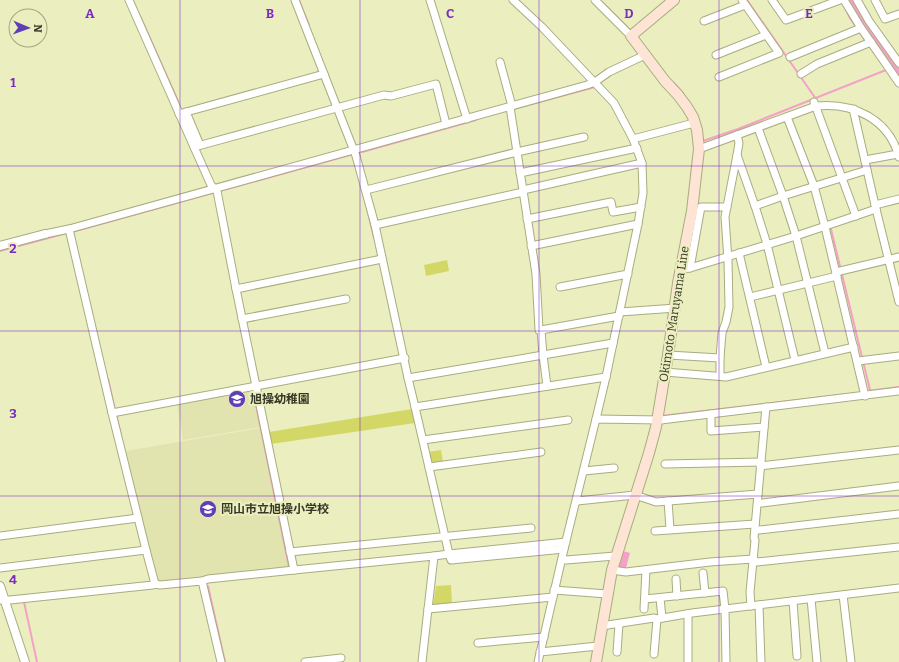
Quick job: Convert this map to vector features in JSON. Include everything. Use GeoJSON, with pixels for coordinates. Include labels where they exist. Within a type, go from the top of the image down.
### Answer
{"type":"FeatureCollection","features":[{"type":"Feature","properties":{"kind":"main road"},"geometry":{"type":"LineString","coordinates":[[631,36],[674,0]]}},
{"type":"Feature","properties":{"kind":"main road","name":"Okimoto Maruyama Line"},"geometry":{"type":"LineString","coordinates":[[596,662],[598,646],[605,626],[607,594],[614,571],[616,556],[637,496],[659,419],[671,355],[678,283],[686,269],[699,149],[697,130],[693,117],[678,94],[665,81],[631,36]]}},
{"type":"Feature","properties":{"kind":"street"},"geometry":{"type":"LineString","coordinates":[[129,0],[183,113],[211,185],[216,191],[254,387],[294,570]]}},
{"type":"Feature","properties":{"kind":"street"},"geometry":{"type":"LineString","coordinates":[[295,0],[324,74],[339,107],[366,190],[405,358],[408,378],[429,467],[443,536],[450,560],[565,545]]}},
{"type":"Feature","properties":{"kind":"street"},"geometry":{"type":"LineString","coordinates":[[430,0],[467,118]]}},
{"type":"Feature","properties":{"kind":"street"},"geometry":{"type":"LineString","coordinates":[[513,0],[595,82],[614,104],[635,138],[642,163],[643,180],[638,224],[598,419],[578,501],[565,545],[564,560],[544,637],[542,652],[538,662]]}},
{"type":"Feature","properties":{"kind":"street"},"geometry":{"type":"LineString","coordinates":[[596,0],[631,36]]}},
{"type":"Feature","properties":{"kind":"street"},"geometry":{"type":"LineString","coordinates":[[772,0],[786,20],[840,0]]}},
{"type":"Feature","properties":{"kind":"street"},"geometry":{"type":"LineString","coordinates":[[844,0],[859,29],[899,82]]}},
{"type":"Feature","properties":{"kind":"street"},"geometry":{"type":"LineString","coordinates":[[856,0],[869,22],[899,63]]}},
{"type":"Feature","properties":{"kind":"street"},"geometry":{"type":"LineString","coordinates":[[875,0],[885,19],[899,14]]}},
{"type":"Feature","properties":{"kind":"street"},"geometry":{"type":"LineString","coordinates":[[704,21],[743,2],[779,53],[719,77]]}},
{"type":"Feature","properties":{"kind":"street"},"geometry":{"type":"LineString","coordinates":[[790,57],[859,29]]}},
{"type":"Feature","properties":{"kind":"street"},"geometry":{"type":"LineString","coordinates":[[716,56],[766,35]]}},
{"type":"Feature","properties":{"kind":"street"},"geometry":{"type":"LineString","coordinates":[[801,74],[817,64],[869,43]]}},
{"type":"Feature","properties":{"kind":"street"},"geometry":{"type":"LineString","coordinates":[[0,246],[45,234],[70,232],[467,118],[511,108],[595,82],[609,72],[645,55]]}},
{"type":"Feature","properties":{"kind":"street"},"geometry":{"type":"LineString","coordinates":[[500,62],[511,108],[536,274],[539,330],[541,330],[547,386]]}},
{"type":"Feature","properties":{"kind":"street"},"geometry":{"type":"LineString","coordinates":[[183,113],[324,74]]}},
{"type":"Feature","properties":{"kind":"street"},"geometry":{"type":"LineString","coordinates":[[197,146],[384,95],[391,96],[436,84],[446,124]]}},
{"type":"Feature","properties":{"kind":"street"},"geometry":{"type":"LineString","coordinates":[[815,104],[843,177],[855,214]]}},
{"type":"Feature","properties":{"kind":"street"},"geometry":{"type":"LineString","coordinates":[[699,149],[787,117],[815,104],[846,106],[862,112],[876,122],[896,141],[899,156],[865,160]]}},
{"type":"Feature","properties":{"kind":"street"},"geometry":{"type":"LineString","coordinates":[[854,109],[899,302]]}},
{"type":"Feature","properties":{"kind":"street"},"geometry":{"type":"LineString","coordinates":[[787,117],[829,226],[854,347],[861,361],[865,396]]}},
{"type":"Feature","properties":{"kind":"street"},"geometry":{"type":"LineString","coordinates":[[635,138],[694,123]]}},
{"type":"Feature","properties":{"kind":"street"},"geometry":{"type":"LineString","coordinates":[[758,128],[796,236],[825,353]]}},
{"type":"Feature","properties":{"kind":"street"},"geometry":{"type":"LineString","coordinates":[[720,376],[722,333],[729,308],[728,256],[725,217],[739,143],[737,135]]}},
{"type":"Feature","properties":{"kind":"street"},"geometry":{"type":"LineString","coordinates":[[366,190],[517,152],[584,137]]}},
{"type":"Feature","properties":{"kind":"street"},"geometry":{"type":"LineString","coordinates":[[520,173],[637,148]]}},
{"type":"Feature","properties":{"kind":"street"},"geometry":{"type":"LineString","coordinates":[[737,155],[756,206],[767,244],[795,360]]}},
{"type":"Feature","properties":{"kind":"street"},"geometry":{"type":"LineString","coordinates":[[374,225],[642,163]]}},
{"type":"Feature","properties":{"kind":"street"},"geometry":{"type":"LineString","coordinates":[[756,206],[867,170]]}},
{"type":"Feature","properties":{"kind":"street"},"geometry":{"type":"LineString","coordinates":[[686,269],[829,226],[855,214],[899,199]]}},
{"type":"Feature","properties":{"kind":"street"},"geometry":{"type":"LineString","coordinates":[[527,219],[611,202],[613,212],[641,206]]}},
{"type":"Feature","properties":{"kind":"street"},"geometry":{"type":"LineString","coordinates":[[686,269],[701,207],[727,206]]}},
{"type":"Feature","properties":{"kind":"street"},"geometry":{"type":"LineString","coordinates":[[531,246],[638,224]]}},
{"type":"Feature","properties":{"kind":"street"},"geometry":{"type":"LineString","coordinates":[[70,232],[115,412],[138,518],[155,584]]}},
{"type":"Feature","properties":{"kind":"street"},"geometry":{"type":"LineString","coordinates":[[739,253],[766,367]]}},
{"type":"Feature","properties":{"kind":"street"},"geometry":{"type":"LineString","coordinates":[[750,297],[808,283],[899,257]]}},
{"type":"Feature","properties":{"kind":"street"},"geometry":{"type":"LineString","coordinates":[[236,290],[382,259]]}},
{"type":"Feature","properties":{"kind":"street"},"geometry":{"type":"LineString","coordinates":[[560,287],[628,274]]}},
{"type":"Feature","properties":{"kind":"street"},"geometry":{"type":"LineString","coordinates":[[242,319],[346,299]]}},
{"type":"Feature","properties":{"kind":"street"},"geometry":{"type":"LineString","coordinates":[[541,330],[619,314],[676,308]]}},
{"type":"Feature","properties":{"kind":"street"},"geometry":{"type":"LineString","coordinates":[[408,378],[613,343]]}},
{"type":"Feature","properties":{"kind":"street"},"geometry":{"type":"LineString","coordinates":[[668,373],[726,377],[854,347]]}},
{"type":"Feature","properties":{"kind":"street"},"geometry":{"type":"LineString","coordinates":[[671,355],[720,358]]}},
{"type":"Feature","properties":{"kind":"street"},"geometry":{"type":"LineString","coordinates":[[861,361],[899,356]]}},
{"type":"Feature","properties":{"kind":"street"},"geometry":{"type":"LineString","coordinates":[[115,412],[405,358]]}},
{"type":"Feature","properties":{"kind":"street"},"geometry":{"type":"LineString","coordinates":[[415,407],[606,377]]}},
{"type":"Feature","properties":{"kind":"street"},"geometry":{"type":"LineString","coordinates":[[598,419],[659,419],[899,391]]}},
{"type":"Feature","properties":{"kind":"street"},"geometry":{"type":"LineString","coordinates":[[761,662],[753,604],[758,494],[762,465],[766,407]]}},
{"type":"Feature","properties":{"kind":"street"},"geometry":{"type":"LineString","coordinates":[[711,414],[711,430],[764,428]]}},
{"type":"Feature","properties":{"kind":"street"},"geometry":{"type":"LineString","coordinates":[[422,440],[568,420]]}},
{"type":"Feature","properties":{"kind":"street"},"geometry":{"type":"LineString","coordinates":[[665,464],[762,465],[899,450]]}},
{"type":"Feature","properties":{"kind":"street"},"geometry":{"type":"LineString","coordinates":[[429,467],[541,452]]}},
{"type":"Feature","properties":{"kind":"street"},"geometry":{"type":"LineString","coordinates":[[585,471],[614,468]]}},
{"type":"Feature","properties":{"kind":"street"},"geometry":{"type":"LineString","coordinates":[[762,503],[899,486]]}},
{"type":"Feature","properties":{"kind":"street"},"geometry":{"type":"LineString","coordinates":[[578,501],[637,496],[656,502],[758,494]]}},
{"type":"Feature","properties":{"kind":"street"},"geometry":{"type":"LineString","coordinates":[[668,501],[670,529]]}},
{"type":"Feature","properties":{"kind":"street"},"geometry":{"type":"LineString","coordinates":[[655,531],[670,529],[757,527],[899,514]]}},
{"type":"Feature","properties":{"kind":"street"},"geometry":{"type":"LineString","coordinates":[[0,536],[138,518]]}},
{"type":"Feature","properties":{"kind":"street"},"geometry":{"type":"LineString","coordinates":[[290,552],[531,528]]}},
{"type":"Feature","properties":{"kind":"street"},"geometry":{"type":"LineString","coordinates":[[614,571],[626,572],[710,562],[755,560],[899,547]]}},
{"type":"Feature","properties":{"kind":"street"},"geometry":{"type":"LineString","coordinates":[[0,568],[146,550]]}},
{"type":"Feature","properties":{"kind":"street"},"geometry":{"type":"LineString","coordinates":[[2,600],[155,584],[160,585],[202,581],[208,579],[449,554]]}},
{"type":"Feature","properties":{"kind":"street"},"geometry":{"type":"LineString","coordinates":[[422,662],[430,609],[434,556]]}},
{"type":"Feature","properties":{"kind":"street"},"geometry":{"type":"LineString","coordinates":[[564,560],[616,556]]}},
{"type":"Feature","properties":{"kind":"street"},"geometry":{"type":"LineString","coordinates":[[644,609],[646,570]]}},
{"type":"Feature","properties":{"kind":"street"},"geometry":{"type":"LineString","coordinates":[[703,573],[705,593]]}},
{"type":"Feature","properties":{"kind":"street"},"geometry":{"type":"LineString","coordinates":[[676,579],[677,596]]}},
{"type":"Feature","properties":{"kind":"street"},"geometry":{"type":"LineString","coordinates":[[202,581],[221,662]]}},
{"type":"Feature","properties":{"kind":"street"},"geometry":{"type":"LineString","coordinates":[[0,586],[2,600],[25,662]]}},
{"type":"Feature","properties":{"kind":"street"},"geometry":{"type":"LineString","coordinates":[[605,626],[619,624],[621,622],[660,616],[688,614],[725,607],[793,601],[899,588]]}},
{"type":"Feature","properties":{"kind":"street"},"geometry":{"type":"LineString","coordinates":[[645,599],[723,591],[725,607],[726,662]]}},
{"type":"Feature","properties":{"kind":"street"},"geometry":{"type":"LineString","coordinates":[[430,609],[555,592],[607,594]]}},
{"type":"Feature","properties":{"kind":"street"},"geometry":{"type":"LineString","coordinates":[[842,595],[851,662]]}},
{"type":"Feature","properties":{"kind":"street"},"geometry":{"type":"LineString","coordinates":[[654,654],[660,616],[660,598]]}},
{"type":"Feature","properties":{"kind":"street"},"geometry":{"type":"LineString","coordinates":[[811,599],[817,662]]}},
{"type":"Feature","properties":{"kind":"street"},"geometry":{"type":"LineString","coordinates":[[793,601],[797,656]]}},
{"type":"Feature","properties":{"kind":"street"},"geometry":{"type":"LineString","coordinates":[[688,614],[688,662]]}},
{"type":"Feature","properties":{"kind":"street"},"geometry":{"type":"LineString","coordinates":[[618,652],[619,624]]}},
{"type":"Feature","properties":{"kind":"street"},"geometry":{"type":"LineString","coordinates":[[478,643],[544,637]]}},
{"type":"Feature","properties":{"kind":"street"},"geometry":{"type":"LineString","coordinates":[[542,652],[598,646]]}},
{"type":"Feature","properties":{"kind":"street"},"geometry":{"type":"LineString","coordinates":[[305,662],[341,658]]}},
{"type":"Feature","properties":{"kind":"shaded area"},"geometry":{"type":"Polygon","coordinates":[[[251,390],[253,391],[260,427],[183,440],[177,403],[251,390]]]}},
{"type":"Feature","properties":{"kind":"shaded area","name":"岡山市立旭操小学校"},"geometry":{"type":"Polygon","coordinates":[[[260,428],[288,566],[287,569],[250,571],[160,581],[157,580],[126,451],[260,428]]]}},
{"type":"Feature","properties":{"kind":"shaded area"},"geometry":{"type":"Polygon","coordinates":[[[620,550],[630,553],[626,568],[615,567],[620,550]]]}},
{"type":"Feature","properties":{"kind":"green space"},"geometry":{"type":"Polygon","coordinates":[[[447,260],[449,271],[426,276],[424,265],[447,260]]]}},
{"type":"Feature","properties":{"kind":"green space"},"geometry":{"type":"Polygon","coordinates":[[[412,409],[415,423],[271,444],[269,432],[412,409]]]}},
{"type":"Feature","properties":{"kind":"green space"},"geometry":{"type":"Polygon","coordinates":[[[441,450],[443,462],[432,464],[430,462],[428,452],[441,450]]]}},
{"type":"Feature","properties":{"kind":"green space"},"geometry":{"type":"Polygon","coordinates":[[[451,585],[452,604],[433,606],[436,586],[451,585]]]}},
{"type":"Feature","properties":{"kind":"waterway"},"geometry":{"type":"LineString","coordinates":[[299,0],[309,25]]}},
{"type":"Feature","properties":{"kind":"waterway"},"geometry":{"type":"LineString","coordinates":[[747,0],[816,99]]}},
{"type":"Feature","properties":{"kind":"waterway"},"geometry":{"type":"LineString","coordinates":[[851,0],[899,73]]}},
{"type":"Feature","properties":{"kind":"waterway"},"geometry":{"type":"LineString","coordinates":[[602,2],[631,31]]}},
{"type":"Feature","properties":{"kind":"waterway"},"geometry":{"type":"LineString","coordinates":[[844,6],[866,42]]}},
{"type":"Feature","properties":{"kind":"waterway"},"geometry":{"type":"LineString","coordinates":[[140,16],[178,101]]}},
{"type":"Feature","properties":{"kind":"waterway"},"geometry":{"type":"LineString","coordinates":[[869,45],[874,53]]}},
{"type":"Feature","properties":{"kind":"waterway"},"geometry":{"type":"LineString","coordinates":[[703,141],[738,129],[886,70]]}},
{"type":"Feature","properties":{"kind":"waterway"},"geometry":{"type":"LineString","coordinates":[[674,83],[683,93]]}},
{"type":"Feature","properties":{"kind":"waterway"},"geometry":{"type":"LineString","coordinates":[[524,106],[595,87]]}},
{"type":"Feature","properties":{"kind":"waterway"},"geometry":{"type":"LineString","coordinates":[[362,152],[476,120]]}},
{"type":"Feature","properties":{"kind":"waterway"},"geometry":{"type":"LineString","coordinates":[[72,232],[350,155]]}},
{"type":"Feature","properties":{"kind":"waterway"},"geometry":{"type":"LineString","coordinates":[[365,200],[374,238]]}},
{"type":"Feature","properties":{"kind":"waterway"},"geometry":{"type":"LineString","coordinates":[[830,225],[870,390]]}},
{"type":"Feature","properties":{"kind":"waterway"},"geometry":{"type":"LineString","coordinates":[[0,251],[67,233]]}},
{"type":"Feature","properties":{"kind":"waterway"},"geometry":{"type":"LineString","coordinates":[[682,289],[686,270]]}},
{"type":"Feature","properties":{"kind":"waterway"},"geometry":{"type":"LineString","coordinates":[[108,379],[115,410]]}},
{"type":"Feature","properties":{"kind":"waterway"},"geometry":{"type":"LineString","coordinates":[[868,391],[899,387]]}},
{"type":"Feature","properties":{"kind":"waterway"},"geometry":{"type":"LineString","coordinates":[[253,390],[289,567]]}},
{"type":"Feature","properties":{"kind":"waterway"},"geometry":{"type":"LineString","coordinates":[[661,416],[857,393]]}},
{"type":"Feature","properties":{"kind":"waterway"},"geometry":{"type":"LineString","coordinates":[[116,414],[121,435]]}},
{"type":"Feature","properties":{"kind":"waterway"},"geometry":{"type":"LineString","coordinates":[[208,586],[225,662]]}},
{"type":"Feature","properties":{"kind":"waterway"},"geometry":{"type":"LineString","coordinates":[[24,602],[37,662]]}},
{"type":"Feature","properties":{"kind":"place","name":"旭操幼稚園"},"geometry":{"type":"Point","coordinates":[237,399]}},
{"type":"Feature","properties":{"kind":"place","name":"岡山市立旭操小学校"},"geometry":{"type":"Point","coordinates":[208,509]}}]}
